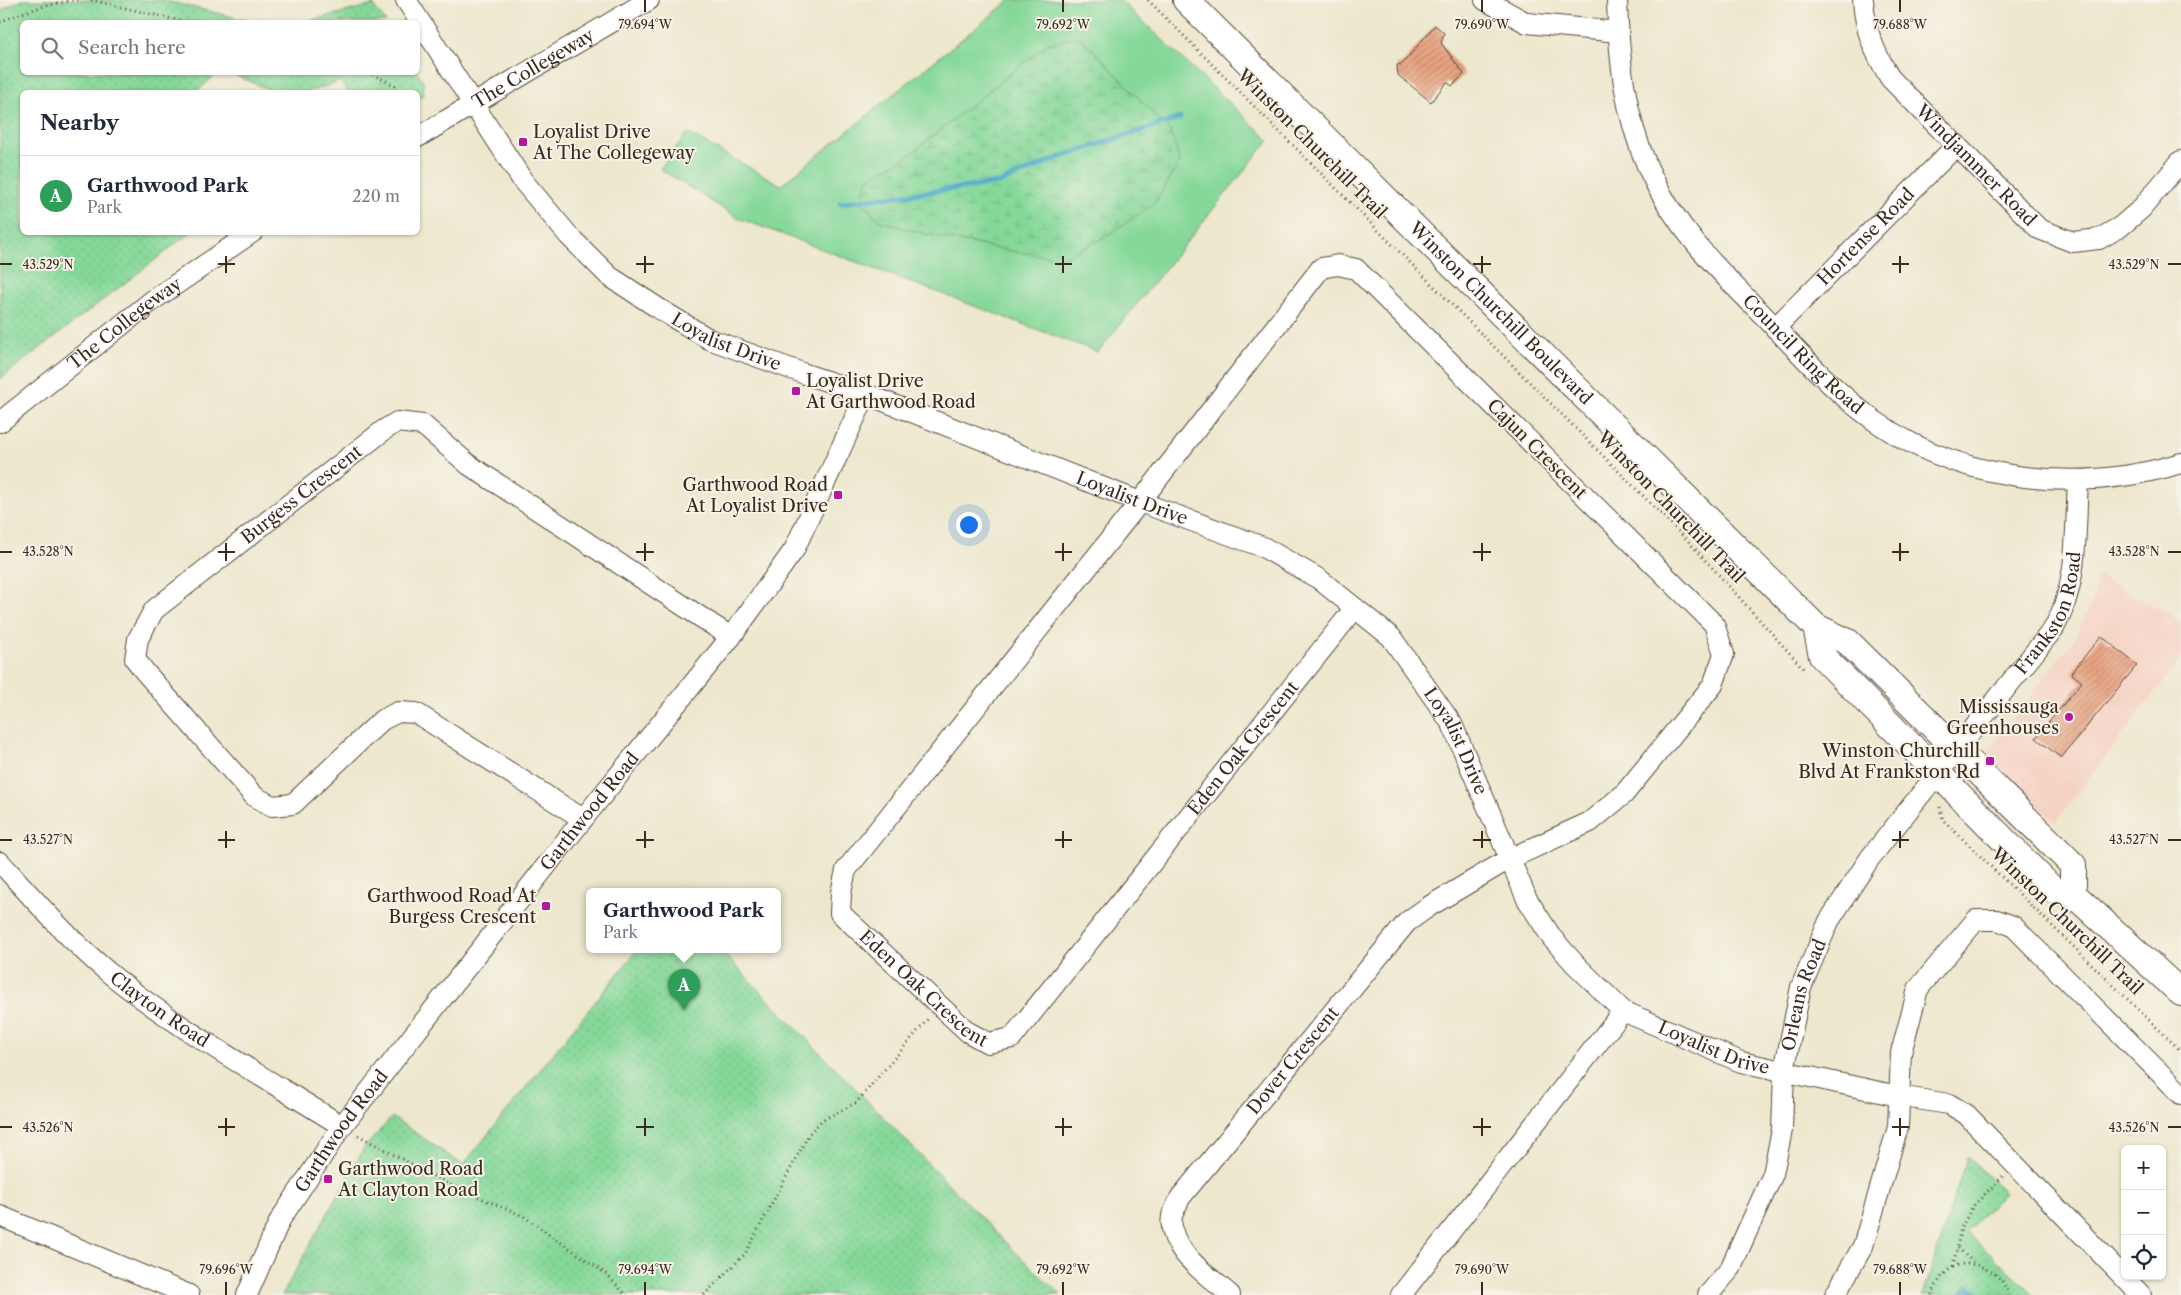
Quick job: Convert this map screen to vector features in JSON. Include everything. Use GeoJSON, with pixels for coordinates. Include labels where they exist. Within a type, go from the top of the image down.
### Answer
{"type":"FeatureCollection","features":[{"type":"Feature","properties":{"kind":"main road","name":"Winston Churchill Boulevard"},"geometry":{"type":"LineString","coordinates":[[1186,0],[1816,626],[1848,642],[2073,866],[2073,894]]}},
{"type":"Feature","properties":{"kind":"main road"},"geometry":{"type":"LineString","coordinates":[[1816,626],[1822,656],[1937,774],[2053,890],[2073,894],[2179,993]]}},
{"type":"Feature","properties":{"kind":"street","name":"Loyalist Drive"},"geometry":{"type":"LineString","coordinates":[[406,0],[419,20]]}},
{"type":"Feature","properties":{"kind":"street","name":"The Collegeway"},"geometry":{"type":"LineString","coordinates":[[420,136],[648,0]]}},
{"type":"Feature","properties":{"kind":"street"},"geometry":{"type":"LineString","coordinates":[[1485,0],[1527,23],[1618,32]]}},
{"type":"Feature","properties":{"kind":"street","name":"Council Ring Road"},"geometry":{"type":"LineString","coordinates":[[1617,0],[1621,73],[1629,114],[1639,145],[1660,192],[1682,228],[1703,255],[1835,388],[1860,410],[1917,445],[1947,458],[1995,472],[2078,481],[2118,478],[2181,463]]}},
{"type":"Feature","properties":{"kind":"street","name":"Windjammer Road"},"geometry":{"type":"LineString","coordinates":[[1863,0],[1864,16],[1872,47],[1890,78],[2039,229],[2073,242],[2099,240],[2120,227],[2141,209],[2181,161]]}},
{"type":"Feature","properties":{"kind":"street","name":"Loyalist Drive"},"geometry":{"type":"LineString","coordinates":[[420,22],[523,181],[568,236],[609,276],[709,339],[804,374],[866,394],[1140,502],[1263,547],[1319,579],[1391,637],[1452,724],[1527,898],[1552,938],[1575,964],[1623,1011],[1742,1062],[1898,1096],[1950,1104],[1966,1114],[2141,1295]]}},
{"type":"Feature","properties":{"kind":"street","name":"Hortense Road"},"geometry":{"type":"LineString","coordinates":[[1775,328],[1956,145]]}},
{"type":"Feature","properties":{"kind":"street","name":"The Collegeway"},"geometry":{"type":"LineString","coordinates":[[0,422],[153,300],[249,235]]}},
{"type":"Feature","properties":{"kind":"street","name":"Cajun Crescent"},"geometry":{"type":"LineString","coordinates":[[1140,502],[1321,268],[1338,265],[1356,269],[1714,624],[1724,654],[1713,685],[1624,794],[1590,822],[1509,859]]}},
{"type":"Feature","properties":{"kind":"street","name":"Garthwood Road"},"geometry":{"type":"LineString","coordinates":[[247,1295],[280,1220],[342,1126],[583,819],[731,637],[794,550],[866,394]]}},
{"type":"Feature","properties":{"kind":"street","name":"Burgess Crescent"},"geometry":{"type":"LineString","coordinates":[[583,819],[416,713],[398,712],[382,720],[293,804],[272,806],[254,796],[145,672],[135,659],[138,639],[154,610],[384,430],[397,422],[423,426],[469,465],[731,637]]}},
{"type":"Feature","properties":{"kind":"street","name":"Frankston Road"},"geometry":{"type":"LineString","coordinates":[[1956,750],[2054,628],[2061,616],[2067,602],[2073,570],[2078,481]]}},
{"type":"Feature","properties":{"kind":"street","name":"Eden Oak Crescent"},"geometry":{"type":"LineString","coordinates":[[1140,502],[846,870],[840,893],[840,914],[968,1032],[988,1043],[1012,1038],[1355,608]]}},
{"type":"Feature","properties":{"kind":"street","name":"Orleans Road"},"geometry":{"type":"LineString","coordinates":[[1708,1295],[1730,1270],[1773,1174],[1782,1130],[1784,1070],[1801,986],[1829,921],[1870,858],[1956,750]]}},
{"type":"Feature","properties":{"kind":"street","name":"Dover Crescent"},"geometry":{"type":"LineString","coordinates":[[1230,1295],[1182,1250],[1174,1237],[1172,1217],[1180,1198],[1407,922],[1428,907],[1509,859]]}},
{"type":"Feature","properties":{"kind":"street","name":"Clayton Road"},"geometry":{"type":"LineString","coordinates":[[0,862],[53,922],[114,977],[189,1030],[342,1126]]}},
{"type":"Feature","properties":{"kind":"street"},"geometry":{"type":"LineString","coordinates":[[1835,1295],[1864,1246],[1898,1127],[1901,1053],[1918,989],[1976,920],[1997,920],[2013,926],[2181,1094]]}},
{"type":"Feature","properties":{"kind":"street"},"geometry":{"type":"LineString","coordinates":[[1400,1295],[1623,1011]]}},
{"type":"Feature","properties":{"kind":"street"},"geometry":{"type":"LineString","coordinates":[[0,1216],[189,1295]]}},
{"type":"Feature","properties":{"kind":"path"},"geometry":{"type":"LineString","coordinates":[[0,22],[30,8],[56,1],[82,0]]}},
{"type":"Feature","properties":{"kind":"path"},"geometry":{"type":"LineString","coordinates":[[91,0],[177,20]]}},
{"type":"Feature","properties":{"kind":"path","name":"Winston Churchill Trail"},"geometry":{"type":"LineString","coordinates":[[1148,0],[1688,541],[1806,671]]}},
{"type":"Feature","properties":{"kind":"path"},"geometry":{"type":"LineString","coordinates":[[374,75],[398,87]]}},
{"type":"Feature","properties":{"kind":"path","name":"Winston Churchill Trail"},"geometry":{"type":"LineString","coordinates":[[1940,807],[1943,820],[2181,1051]]}},
{"type":"Feature","properties":{"kind":"path"},"geometry":{"type":"LineString","coordinates":[[704,1295],[745,1254],[809,1134],[822,1120],[856,1103],[940,1006]]}},
{"type":"Feature","properties":{"kind":"path"},"geometry":{"type":"LineString","coordinates":[[342,1126],[448,1184],[523,1216],[605,1273],[626,1295]]}},
{"type":"Feature","properties":{"kind":"path"},"geometry":{"type":"LineString","coordinates":[[1932,1295],[1943,1275],[1953,1266],[1961,1228],[1973,1206],[2015,1165]]}},
{"type":"Feature","properties":{"kind":"path"},"geometry":{"type":"LineString","coordinates":[[1958,1248],[1974,1263],[1997,1275],[2005,1285],[2008,1295]]}},
{"type":"Feature","properties":{"kind":"path"},"geometry":{"type":"LineString","coordinates":[[1953,1266],[1974,1263]]}},
{"type":"Feature","properties":{"kind":"shaded area"},"geometry":{"type":"Polygon","coordinates":[[[2097,575],[2181,621],[2181,659],[2055,822],[1989,758],[1989,749],[2071,644],[2092,604],[2097,575]]]}},
{"type":"Feature","properties":{"kind":"green space"},"geometry":{"type":"Polygon","coordinates":[[[21,0],[162,0],[246,20],[20,20],[20,75],[215,75],[199,90],[20,90],[20,235],[187,235],[0,379],[0,11],[21,0]]]}},
{"type":"Feature","properties":{"kind":"green space"},"geometry":{"type":"Polygon","coordinates":[[[1010,0],[1120,0],[1269,140],[1098,352],[738,218],[660,169],[687,133],[781,185],[1010,0]]]}},
{"type":"Feature","properties":{"kind":"green space"},"geometry":{"type":"Polygon","coordinates":[[[373,5],[384,20],[312,20],[373,5]]]}},
{"type":"Feature","properties":{"kind":"green space"},"geometry":{"type":"Polygon","coordinates":[[[1080,36],[1170,131],[1180,162],[1155,203],[1102,239],[1061,258],[1016,252],[929,235],[880,221],[861,203],[867,179],[907,157],[1047,44],[1080,36]]]}},
{"type":"Feature","properties":{"kind":"green space"},"geometry":{"type":"Polygon","coordinates":[[[235,75],[420,75],[423,81],[424,95],[420,98],[420,90],[347,90],[340,81],[313,90],[270,90],[235,75]]]}},
{"type":"Feature","properties":{"kind":"green space"},"geometry":{"type":"Polygon","coordinates":[[[635,953],[723,953],[1009,1246],[1061,1295],[282,1295],[364,1148],[392,1117],[463,1165],[635,953]]]}},
{"type":"Feature","properties":{"kind":"green space"},"geometry":{"type":"Polygon","coordinates":[[[1967,1157],[2005,1192],[1966,1232],[2035,1295],[1923,1295],[1967,1157]]]}},
{"type":"Feature","properties":{"kind":"water"},"geometry":{"type":"Polygon","coordinates":[[[1968,1283],[1980,1293],[1979,1295],[1958,1295],[1968,1283]]]}},
{"type":"Feature","properties":{"kind":"building"},"geometry":{"type":"Polygon","coordinates":[[[1435,25],[1444,33],[1441,43],[1464,74],[1452,86],[1447,82],[1431,102],[1398,75],[1397,65],[1402,64],[1435,25]]]}},
{"type":"Feature","properties":{"kind":"building"},"geometry":{"type":"Polygon","coordinates":[[[2101,636],[2137,665],[2061,758],[2036,738],[2082,682],[2071,673],[2101,636]]]}},
{"type":"Feature","properties":{"kind":"waterway"},"geometry":{"type":"LineString","coordinates":[[840,203],[999,183],[1060,157],[1180,118]]}},
{"type":"Feature","properties":{"kind":"place","name":"Loyalist Drive At The Collegeway"},"geometry":{"type":"Point","coordinates":[523,142]}},
{"type":"Feature","properties":{"kind":"place","name":"Loyalist Drive At Garthwood Road"},"geometry":{"type":"Point","coordinates":[796,391]}},
{"type":"Feature","properties":{"kind":"place","name":"Garthwood Road At Loyalist Drive"},"geometry":{"type":"Point","coordinates":[838,495]}},
{"type":"Feature","properties":{"kind":"place","name":"Mississauga Greenhouses"},"geometry":{"type":"Point","coordinates":[2069,717]}},
{"type":"Feature","properties":{"kind":"place","name":"Winston Churchill Blvd At Frankston Rd"},"geometry":{"type":"Point","coordinates":[1990,761]}},
{"type":"Feature","properties":{"kind":"place","name":"Garthwood Road At Burgess Crescent"},"geometry":{"type":"Point","coordinates":[546,906]}},
{"type":"Feature","properties":{"kind":"place","name":"Garthwood Park"},"geometry":{"type":"Point","coordinates":[684,1010]}},
{"type":"Feature","properties":{"kind":"place","name":"Garthwood Road At Clayton Road"},"geometry":{"type":"Point","coordinates":[328,1179]}}]}
